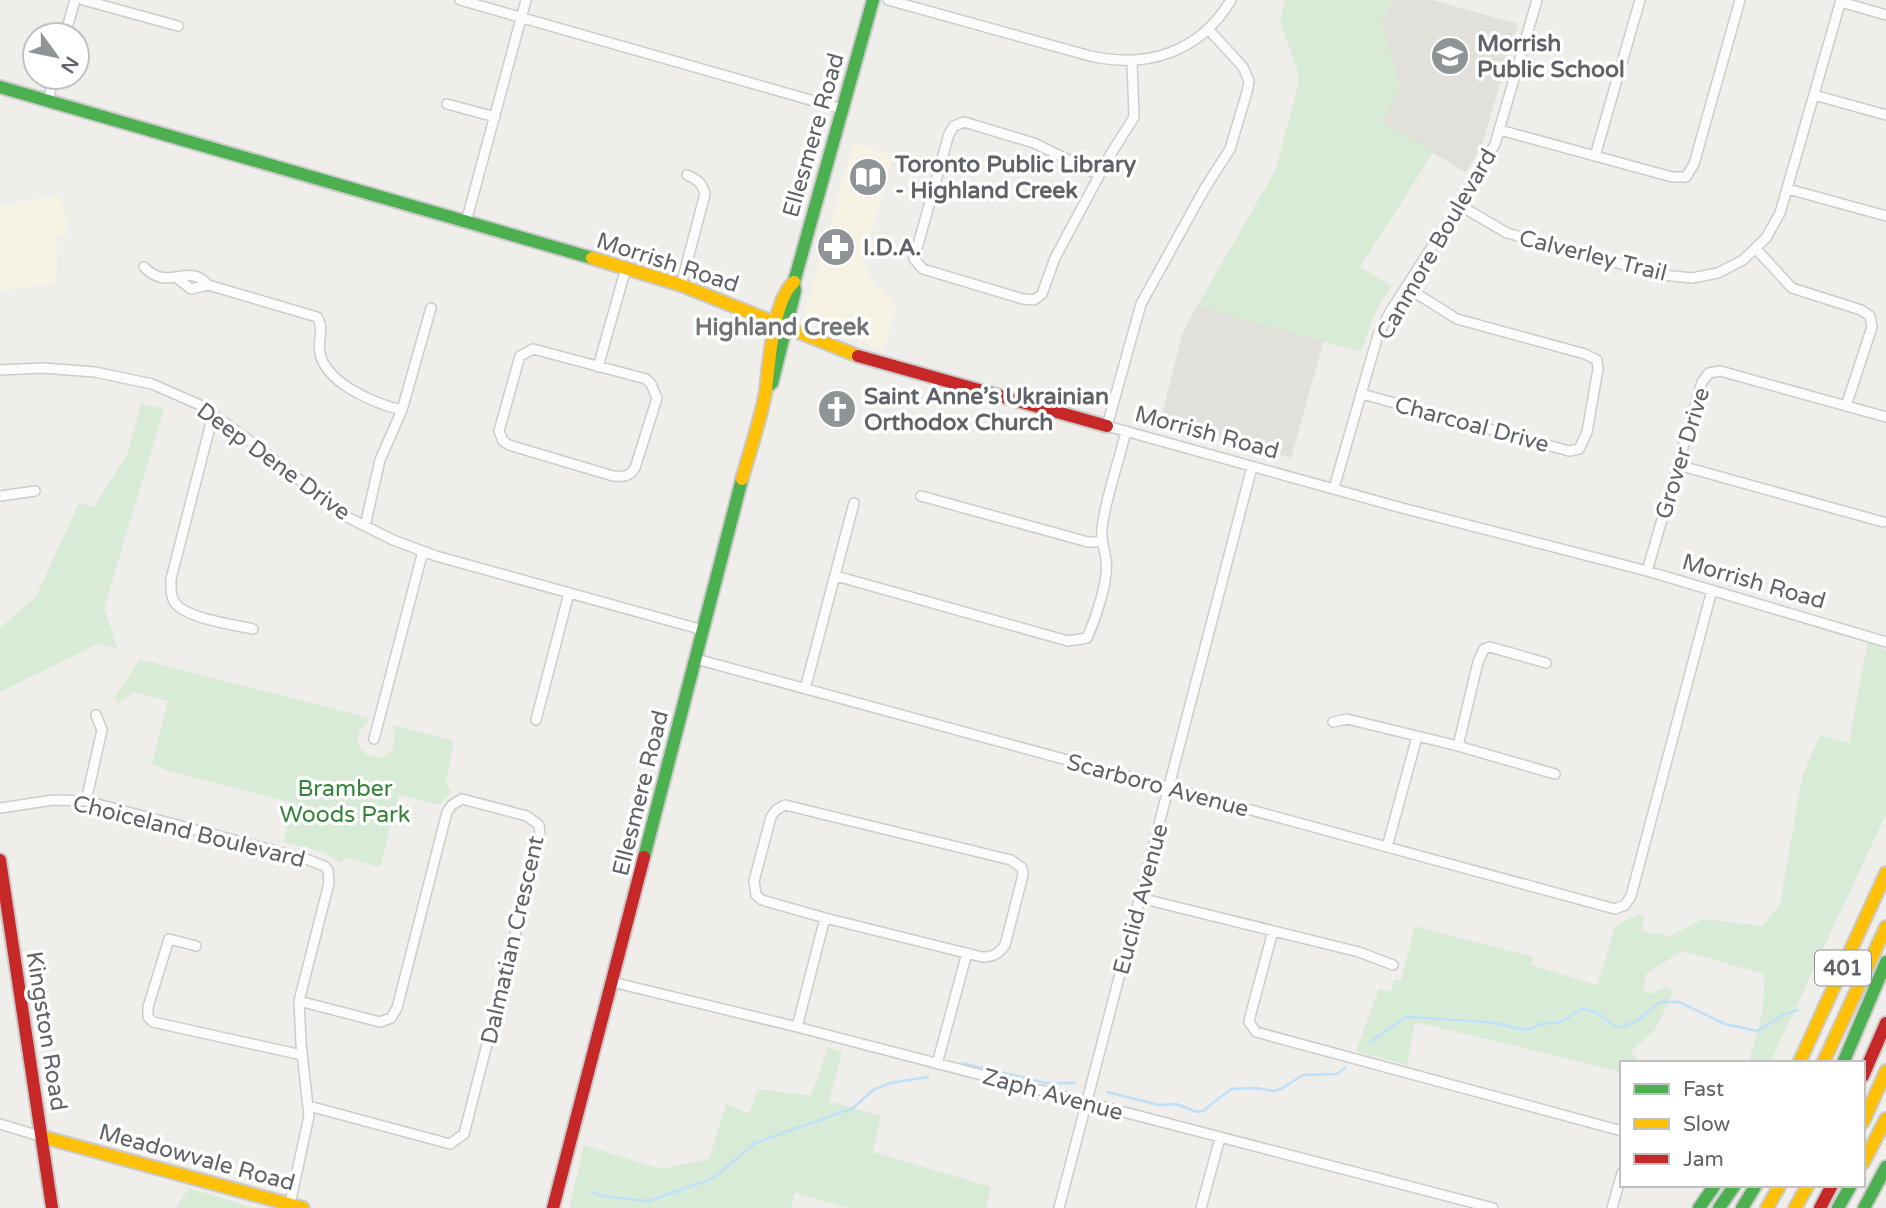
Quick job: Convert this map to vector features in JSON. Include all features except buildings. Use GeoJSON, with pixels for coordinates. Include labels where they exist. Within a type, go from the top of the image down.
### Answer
{"type":"FeatureCollection","features":[{"type":"Feature","properties":{"kind":"main road","name":"Ellesmere Road"},"geometry":{"type":"LineString","coordinates":[[553,1208],[766,388],[763,380],[782,324],[787,288],[794,282],[873,0]]}},
{"type":"Feature","properties":{"kind":"main road","name":"Morrish Road"},"geometry":{"type":"LineString","coordinates":[[0,87],[626,268],[681,285],[874,362],[1107,426]]}},
{"type":"Feature","properties":{"kind":"main road","name":"Kingston Road"},"geometry":{"type":"LineString","coordinates":[[0,860],[52,1208]]}},
{"type":"Feature","properties":{"kind":"main road","name":"401"},"geometry":{"type":"LineString","coordinates":[[1801,1061],[1886,873]]}},
{"type":"Feature","properties":{"kind":"main road"},"geometry":{"type":"LineString","coordinates":[[1824,1061],[1886,927]]}},
{"type":"Feature","properties":{"kind":"main road","name":"401"},"geometry":{"type":"LineString","coordinates":[[1844,1061],[1886,962]]}},
{"type":"Feature","properties":{"kind":"main road"},"geometry":{"type":"LineString","coordinates":[[1865,1071],[1886,1023]]}},
{"type":"Feature","properties":{"kind":"main road"},"geometry":{"type":"LineString","coordinates":[[1865,1118],[1886,1071]]}},
{"type":"Feature","properties":{"kind":"main road"},"geometry":{"type":"LineString","coordinates":[[1865,1159],[1886,1119]]}},
{"type":"Feature","properties":{"kind":"main road","name":"Meadowvale Road"},"geometry":{"type":"LineString","coordinates":[[43,1137],[296,1206]]}},
{"type":"Feature","properties":{"kind":"main road"},"geometry":{"type":"LineString","coordinates":[[1864,1208],[1886,1167]]}},
{"type":"Feature","properties":{"kind":"main road"},"geometry":{"type":"LineString","coordinates":[[1699,1208],[1714,1187]]}},
{"type":"Feature","properties":{"kind":"main road"},"geometry":{"type":"LineString","coordinates":[[1720,1208],[1734,1187]]}},
{"type":"Feature","properties":{"kind":"main road"},"geometry":{"type":"LineString","coordinates":[[1742,1208],[1755,1187]]}},
{"type":"Feature","properties":{"kind":"main road"},"geometry":{"type":"LineString","coordinates":[[1768,1208],[1779,1187]]}},
{"type":"Feature","properties":{"kind":"main road"},"geometry":{"type":"LineString","coordinates":[[1795,1208],[1807,1187]]}},
{"type":"Feature","properties":{"kind":"main road"},"geometry":{"type":"LineString","coordinates":[[1819,1208],[1831,1187]]}},
{"type":"Feature","properties":{"kind":"main road"},"geometry":{"type":"LineString","coordinates":[[1838,1208],[1849,1187]]}},
{"type":"Feature","properties":{"kind":"street"},"geometry":{"type":"LineString","coordinates":[[69,21],[75,0]]}},
{"type":"Feature","properties":{"kind":"street"},"geometry":{"type":"LineString","coordinates":[[83,0],[178,26]]}},
{"type":"Feature","properties":{"kind":"street"},"geometry":{"type":"LineString","coordinates":[[460,0],[842,109]]}},
{"type":"Feature","properties":{"kind":"street"},"geometry":{"type":"LineString","coordinates":[[466,222],[526,0]]}},
{"type":"Feature","properties":{"kind":"street"},"geometry":{"type":"LineString","coordinates":[[888,0],[1114,61],[1149,59],[1175,50],[1208,29],[1231,0]]}},
{"type":"Feature","properties":{"kind":"street","name":"Canmore Boulevard"},"geometry":{"type":"LineString","coordinates":[[1334,488],[1378,335],[1489,154],[1500,130],[1537,0]]}},
{"type":"Feature","properties":{"kind":"street"},"geometry":{"type":"LineString","coordinates":[[1595,156],[1640,0]]}},
{"type":"Feature","properties":{"kind":"street"},"geometry":{"type":"LineString","coordinates":[[1500,130],[1672,177],[1686,177],[1694,164],[1740,0]]}},
{"type":"Feature","properties":{"kind":"street"},"geometry":{"type":"LineString","coordinates":[[1841,1],[1886,15]]}},
{"type":"Feature","properties":{"kind":"street","name":"Calverley Trail"},"geometry":{"type":"LineString","coordinates":[[1459,205],[1507,233],[1662,275],[1692,278],[1718,273],[1744,260],[1773,228],[1788,189],[1841,1]]}},
{"type":"Feature","properties":{"kind":"street"},"geometry":{"type":"LineString","coordinates":[[1107,426],[1141,304],[1205,188],[1230,149],[1247,92],[1248,81],[1243,67],[1208,29]]}},
{"type":"Feature","properties":{"kind":"street"},"geometry":{"type":"LineString","coordinates":[[1099,175],[1017,137],[964,122],[954,126],[948,134],[914,259],[923,269],[1034,300],[1042,294],[1055,258],[1099,175],[1134,117],[1132,61]]}},
{"type":"Feature","properties":{"kind":"street"},"geometry":{"type":"LineString","coordinates":[[48,100],[50,91]]}},
{"type":"Feature","properties":{"kind":"street"},"geometry":{"type":"LineString","coordinates":[[1814,94],[1886,115]]}},
{"type":"Feature","properties":{"kind":"street"},"geometry":{"type":"LineString","coordinates":[[447,104],[495,117]]}},
{"type":"Feature","properties":{"kind":"street"},"geometry":{"type":"LineString","coordinates":[[681,285],[705,194],[703,185],[687,175]]}},
{"type":"Feature","properties":{"kind":"street"},"geometry":{"type":"LineString","coordinates":[[1788,189],[1886,216]]}},
{"type":"Feature","properties":{"kind":"street"},"geometry":{"type":"LineString","coordinates":[[1756,249],[1794,289],[1861,310],[1870,316],[1872,327],[1846,406],[1886,417]]}},
{"type":"Feature","properties":{"kind":"street"},"geometry":{"type":"LineString","coordinates":[[144,267],[158,277],[177,278],[189,274],[200,277],[208,285],[317,317],[322,325],[320,353],[328,370],[363,397],[402,410]]}},
{"type":"Feature","properties":{"kind":"street"},"geometry":{"type":"LineString","coordinates":[[598,367],[626,268]]}},
{"type":"Feature","properties":{"kind":"street","name":"Charcoal Drive"},"geometry":{"type":"LineString","coordinates":[[1362,394],[1569,451],[1579,449],[1587,432],[1598,369],[1597,360],[1585,354],[1457,319],[1406,287]]}},
{"type":"Feature","properties":{"kind":"street"},"geometry":{"type":"LineString","coordinates":[[365,526],[380,460],[402,410],[430,308]]}},
{"type":"Feature","properties":{"kind":"street"},"geometry":{"type":"LineString","coordinates":[[533,349],[598,367],[646,379],[657,394],[631,474],[624,477],[613,476],[503,441],[499,431],[520,356],[533,349]]}},
{"type":"Feature","properties":{"kind":"street","name":"Deep Dene Drive"},"geometry":{"type":"LineString","coordinates":[[0,370],[43,368],[95,372],[152,384],[180,395],[214,415],[343,515],[365,526],[423,551],[703,630]]}},
{"type":"Feature","properties":{"kind":"street","name":"Grover Drive"},"geometry":{"type":"LineString","coordinates":[[1647,571],[1702,382],[1714,370],[1846,406]]}},
{"type":"Feature","properties":{"kind":"street"},"geometry":{"type":"LineString","coordinates":[[214,415],[171,579],[172,597],[177,606],[198,616],[253,629]]}},
{"type":"Feature","properties":{"kind":"street","name":"Morrish Road"},"geometry":{"type":"LineString","coordinates":[[1107,426],[1647,571],[1886,642]]}},
{"type":"Feature","properties":{"kind":"street"},"geometry":{"type":"LineString","coordinates":[[836,576],[1068,641],[1087,638],[1106,575],[1106,558],[1101,542],[1103,520],[1126,431]]}},
{"type":"Feature","properties":{"kind":"street"},"geometry":{"type":"LineString","coordinates":[[1678,465],[1883,522]]}},
{"type":"Feature","properties":{"kind":"street","name":"Euclid Avenue"},"geometry":{"type":"LineString","coordinates":[[1059,1208],[1252,467]]}},
{"type":"Feature","properties":{"kind":"street"},"geometry":{"type":"LineString","coordinates":[[0,496],[35,491]]}},
{"type":"Feature","properties":{"kind":"street"},"geometry":{"type":"LineString","coordinates":[[921,496],[1088,542],[1101,542]]}},
{"type":"Feature","properties":{"kind":"street"},"geometry":{"type":"LineString","coordinates":[[805,689],[854,503]]}},
{"type":"Feature","properties":{"kind":"street"},"geometry":{"type":"LineString","coordinates":[[374,739],[423,551]]}},
{"type":"Feature","properties":{"kind":"street","name":"Scarboro Avenue"},"geometry":{"type":"LineString","coordinates":[[696,659],[1610,908],[1621,907],[1631,896],[1712,590]]}},
{"type":"Feature","properties":{"kind":"street"},"geometry":{"type":"LineString","coordinates":[[536,720],[569,593]]}},
{"type":"Feature","properties":{"kind":"street"},"geometry":{"type":"LineString","coordinates":[[1458,746],[1478,662],[1484,649],[1490,647],[1546,663]]}},
{"type":"Feature","properties":{"kind":"street"},"geometry":{"type":"LineString","coordinates":[[86,801],[102,730],[96,715]]}},
{"type":"Feature","properties":{"kind":"street"},"geometry":{"type":"LineString","coordinates":[[1333,722],[1347,719],[1458,746],[1555,774]]}},
{"type":"Feature","properties":{"kind":"street"},"geometry":{"type":"LineString","coordinates":[[1387,848],[1418,737]]}},
{"type":"Feature","properties":{"kind":"street","name":"Dalmatian Crescent"},"geometry":{"type":"LineString","coordinates":[[299,1001],[380,1022],[391,1018],[397,1008],[447,812],[462,799],[527,816],[539,825],[540,834],[533,865],[464,1134],[450,1144],[309,1106]]}},
{"type":"Feature","properties":{"kind":"street","name":"Choiceland Boulevard"},"geometry":{"type":"LineString","coordinates":[[0,808],[53,800],[86,801],[306,859],[329,872],[329,883],[299,1001],[309,1116],[296,1206]]}},
{"type":"Feature","properties":{"kind":"street"},"geometry":{"type":"LineString","coordinates":[[785,805],[985,853],[1011,860],[1022,868],[1023,875],[1005,945],[1001,952],[989,957],[825,918],[762,900],[754,889],[771,817],[785,805]]}},
{"type":"Feature","properties":{"kind":"street"},"geometry":{"type":"LineString","coordinates":[[1140,898],[1359,952],[1394,965]]}},
{"type":"Feature","properties":{"kind":"street"},"geometry":{"type":"LineString","coordinates":[[797,1027],[825,918]]}},
{"type":"Feature","properties":{"kind":"street"},"geometry":{"type":"LineString","coordinates":[[1273,931],[1249,1022],[1256,1032],[1620,1131]]}},
{"type":"Feature","properties":{"kind":"street"},"geometry":{"type":"LineString","coordinates":[[196,946],[169,939],[148,1007],[148,1017],[153,1022],[302,1055]]}},
{"type":"Feature","properties":{"kind":"street"},"geometry":{"type":"LineString","coordinates":[[937,1064],[967,953]]}},
{"type":"Feature","properties":{"kind":"street","name":"Zaph Avenue"},"geometry":{"type":"LineString","coordinates":[[612,982],[797,1027],[1493,1208]]}},
{"type":"Feature","properties":{"kind":"street","name":"Meadowvale Road"},"geometry":{"type":"LineString","coordinates":[[0,1124],[43,1137]]}},
{"type":"Feature","properties":{"kind":"street"},"geometry":{"type":"LineString","coordinates":[[1201,1208],[1220,1138]]}},
{"type":"Feature","properties":{"kind":"street"},"geometry":{"type":"LineString","coordinates":[[1612,1208],[1620,1180]]}},
{"type":"Feature","properties":{"kind":"shaded area","name":"Morrish Public School"},"geometry":{"type":"Polygon","coordinates":[[[1393,0],[1432,0],[1518,24],[1482,145],[1466,173],[1381,121],[1381,20],[1393,0]]]}},
{"type":"Feature","properties":{"kind":"shaded area"},"geometry":{"type":"Polygon","coordinates":[[[854,143],[893,156],[870,237],[863,243],[862,257],[868,274],[896,305],[884,350],[803,318],[854,143]]]}},
{"type":"Feature","properties":{"kind":"shaded area"},"geometry":{"type":"Polygon","coordinates":[[[61,195],[68,234],[57,237],[56,283],[0,291],[0,205],[61,195]]]}},
{"type":"Feature","properties":{"kind":"shaded area"},"geometry":{"type":"Polygon","coordinates":[[[1197,306],[1324,340],[1291,458],[1160,422],[1183,332],[1197,306]]]}},
{"type":"Feature","properties":{"kind":"green space"},"geometry":{"type":"Polygon","coordinates":[[[1285,0],[1393,0],[1381,20],[1401,88],[1382,121],[1433,153],[1360,267],[1391,286],[1373,317],[1361,352],[1197,306],[1275,171],[1298,86],[1298,72],[1280,21],[1285,0]]]}},
{"type":"Feature","properties":{"kind":"green space"},"geometry":{"type":"Polygon","coordinates":[[[141,403],[164,409],[104,608],[118,649],[98,644],[0,692],[0,628],[36,596],[79,503],[94,507],[128,453],[141,403]]]}},
{"type":"Feature","properties":{"kind":"green space"},"geometry":{"type":"Polygon","coordinates":[[[1868,640],[1886,650],[1886,814],[1771,1061],[1749,1061],[1764,997],[1764,974],[1682,951],[1646,974],[1643,989],[1651,994],[1667,986],[1674,991],[1655,1030],[1630,1052],[1638,1061],[1620,1061],[1620,1072],[1415,1022],[1407,1065],[1356,1051],[1379,989],[1391,992],[1394,980],[1401,980],[1415,926],[1533,957],[1531,965],[1597,985],[1615,927],[1638,914],[1645,916],[1641,931],[1670,936],[1703,919],[1762,926],[1780,904],[1802,777],[1820,735],[1849,743],[1868,640]]]}},
{"type":"Feature","properties":{"kind":"green space","name":"Bramber Woods Park"},"geometry":{"type":"Polygon","coordinates":[[[140,659],[369,718],[358,737],[362,750],[372,756],[389,753],[394,741],[393,725],[454,741],[446,784],[451,792],[439,805],[399,795],[380,867],[346,858],[339,863],[326,853],[284,842],[293,803],[168,771],[152,763],[168,701],[134,692],[118,703],[114,698],[140,659]]]}},
{"type":"Feature","properties":{"kind":"green space"},"geometry":{"type":"Polygon","coordinates":[[[828,1047],[842,1052],[829,1101],[881,1116],[873,1152],[991,1187],[986,1208],[848,1208],[795,1193],[791,1208],[569,1208],[584,1145],[661,1169],[709,1159],[726,1104],[749,1114],[758,1089],[811,1096],[828,1047]]]}},
{"type":"Feature","properties":{"kind":"green space"},"geometry":{"type":"Polygon","coordinates":[[[189,1188],[253,1208],[176,1208],[189,1188]]]}},
{"type":"Feature","properties":{"kind":"waterway"},"geometry":{"type":"LineString","coordinates":[[1370,1042],[1406,1017],[1489,1022],[1527,1030],[1541,1024],[1560,1022],[1582,1009],[1596,1012],[1615,1026],[1623,1027],[1637,1021],[1660,1002],[1679,1002],[1725,1024],[1758,1031],[1783,1015],[1798,1010]]}},
{"type":"Feature","properties":{"kind":"waterway"},"geometry":{"type":"LineString","coordinates":[[962,1063],[1046,1083],[1075,1083]]}},
{"type":"Feature","properties":{"kind":"waterway"},"geometry":{"type":"LineString","coordinates":[[1107,1092],[1159,1105],[1176,1104],[1197,1112],[1203,1111],[1231,1089],[1257,1088],[1273,1091],[1303,1075],[1337,1074],[1345,1068]]}},
{"type":"Feature","properties":{"kind":"waterway"},"geometry":{"type":"LineString","coordinates":[[592,1192],[602,1196],[648,1201],[712,1179],[755,1143],[853,1108],[873,1090],[890,1083],[928,1077]]}},
{"type":"Feature","properties":{"kind":"traffic: fast"},"geometry":{"type":"LineString","coordinates":[[766,388],[772,383],[795,291],[794,282],[873,0]]}},
{"type":"Feature","properties":{"kind":"traffic: fast"},"geometry":{"type":"LineString","coordinates":[[0,87],[592,258]]}},
{"type":"Feature","properties":{"kind":"traffic: fast"},"geometry":{"type":"LineString","coordinates":[[644,857],[742,479]]}},
{"type":"Feature","properties":{"kind":"traffic: fast"},"geometry":{"type":"LineString","coordinates":[[1844,1061],[1886,962]]}},
{"type":"Feature","properties":{"kind":"traffic: fast"},"geometry":{"type":"LineString","coordinates":[[1864,1208],[1886,1167]]}},
{"type":"Feature","properties":{"kind":"traffic: fast"},"geometry":{"type":"LineString","coordinates":[[1699,1208],[1714,1187]]}},
{"type":"Feature","properties":{"kind":"traffic: fast"},"geometry":{"type":"LineString","coordinates":[[1719,1208],[1734,1187]]}},
{"type":"Feature","properties":{"kind":"traffic: fast"},"geometry":{"type":"LineString","coordinates":[[1742,1208],[1755,1187]]}},
{"type":"Feature","properties":{"kind":"traffic: fast"},"geometry":{"type":"LineString","coordinates":[[1838,1208],[1850,1187]]}},
{"type":"Feature","properties":{"kind":"traffic: slow"},"geometry":{"type":"LineString","coordinates":[[592,258],[681,285],[858,356]]}},
{"type":"Feature","properties":{"kind":"traffic: slow"},"geometry":{"type":"LineString","coordinates":[[742,479],[764,401],[777,317],[781,303],[794,282]]}},
{"type":"Feature","properties":{"kind":"traffic: slow"},"geometry":{"type":"LineString","coordinates":[[1800,1061],[1886,873]]}},
{"type":"Feature","properties":{"kind":"traffic: slow"},"geometry":{"type":"LineString","coordinates":[[1824,1061],[1886,927]]}},
{"type":"Feature","properties":{"kind":"traffic: slow"},"geometry":{"type":"LineString","coordinates":[[1865,1118],[1886,1071]]}},
{"type":"Feature","properties":{"kind":"traffic: slow"},"geometry":{"type":"LineString","coordinates":[[1865,1159],[1886,1119]]}},
{"type":"Feature","properties":{"kind":"traffic: slow"},"geometry":{"type":"LineString","coordinates":[[43,1137],[303,1208]]}},
{"type":"Feature","properties":{"kind":"traffic: slow"},"geometry":{"type":"LineString","coordinates":[[1767,1208],[1779,1187]]}},
{"type":"Feature","properties":{"kind":"traffic: slow"},"geometry":{"type":"LineString","coordinates":[[1795,1208],[1807,1187]]}},
{"type":"Feature","properties":{"kind":"traffic: jam"},"geometry":{"type":"LineString","coordinates":[[858,356],[1107,426]]}},
{"type":"Feature","properties":{"kind":"traffic: jam"},"geometry":{"type":"LineString","coordinates":[[553,1208],[644,857]]}},
{"type":"Feature","properties":{"kind":"traffic: jam"},"geometry":{"type":"LineString","coordinates":[[0,860],[52,1208]]}},
{"type":"Feature","properties":{"kind":"traffic: jam"},"geometry":{"type":"LineString","coordinates":[[1865,1071],[1886,1023]]}},
{"type":"Feature","properties":{"kind":"traffic: jam"},"geometry":{"type":"LineString","coordinates":[[1820,1208],[1831,1187]]}},
{"type":"Feature","properties":{"kind":"place","name":"Morrish Public School"},"geometry":{"type":"Point","coordinates":[1450,56]}},
{"type":"Feature","properties":{"kind":"place","name":"Toronto Public Library - Highland Creek"},"geometry":{"type":"Point","coordinates":[868,177]}},
{"type":"Feature","properties":{"kind":"place","name":"I.D.A."},"geometry":{"type":"Point","coordinates":[836,247]}},
{"type":"Feature","properties":{"kind":"place","name":"Saint Anne’s Ukrainian Orthodox Church"},"geometry":{"type":"Point","coordinates":[837,409]}},
{"type":"Feature","properties":{"kind":"district","name":"Highland Creek"},"geometry":{"type":"Point","coordinates":[782,327]}}]}
